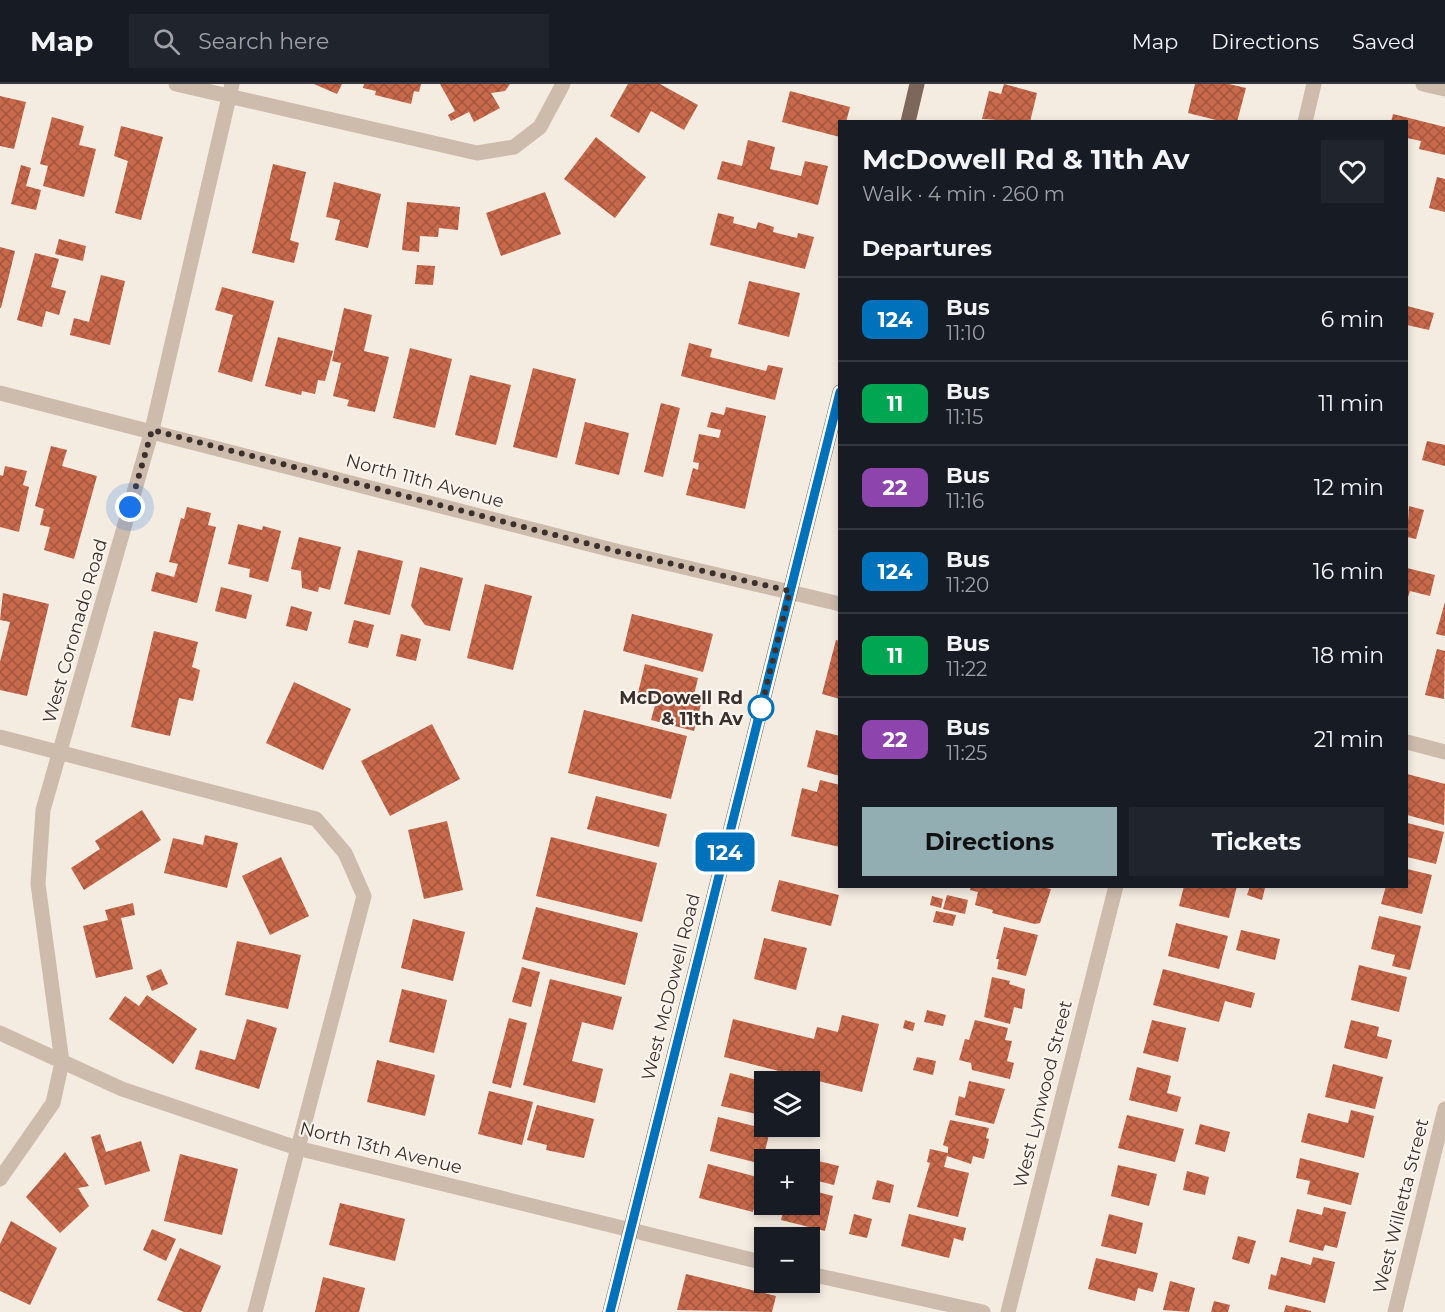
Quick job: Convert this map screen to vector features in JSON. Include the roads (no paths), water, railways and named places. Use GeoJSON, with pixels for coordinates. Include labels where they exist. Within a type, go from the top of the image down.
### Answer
{"type":"FeatureCollection","features":[{"type":"Feature","properties":{"kind":"main road"},"geometry":{"type":"LineString","coordinates":[[908,120],[917,84]]}},
{"type":"Feature","properties":{"kind":"main road","name":"West McDowell Road"},"geometry":{"type":"LineString","coordinates":[[610,1312],[838,400]]}},
{"type":"Feature","properties":{"kind":"street"},"geometry":{"type":"LineString","coordinates":[[176,84],[230,91],[477,153],[514,147],[540,127],[563,84]]}},
{"type":"Feature","properties":{"kind":"street"},"geometry":{"type":"LineString","coordinates":[[1305,120],[1314,84]]}},
{"type":"Feature","properties":{"kind":"street"},"geometry":{"type":"LineString","coordinates":[[1423,84],[1445,89]]}},
{"type":"Feature","properties":{"kind":"street","name":"West Coronado Road"},"geometry":{"type":"LineString","coordinates":[[0,1179],[52,1102],[62,1062],[38,884],[43,810],[152,430],[230,91]]}},
{"type":"Feature","properties":{"kind":"street","name":"North 11th Avenue"},"geometry":{"type":"LineString","coordinates":[[0,393],[152,430],[620,552],[838,603]]}},
{"type":"Feature","properties":{"kind":"street"},"geometry":{"type":"LineString","coordinates":[[0,737],[316,819],[345,854],[364,896],[255,1312]]}},
{"type":"Feature","properties":{"kind":"street"},"geometry":{"type":"LineString","coordinates":[[1408,742],[1445,752]]}},
{"type":"Feature","properties":{"kind":"street","name":"West Lynwood Street"},"geometry":{"type":"LineString","coordinates":[[1008,1312],[1115,888]]}},
{"type":"Feature","properties":{"kind":"street","name":"North 13th Avenue"},"geometry":{"type":"LineString","coordinates":[[0,1033],[122,1089],[297,1148],[754,1260]]}},
{"type":"Feature","properties":{"kind":"street","name":"West Willetta Street"},"geometry":{"type":"LineString","coordinates":[[1395,1312],[1445,1109]]}},
{"type":"Feature","properties":{"kind":"street"},"geometry":{"type":"LineString","coordinates":[[820,1276],[983,1312]]}},
{"type":"Feature","properties":{"kind":"place","name":"McDowell Rd & 11th Av"},"geometry":{"type":"Point","coordinates":[761,708]}}]}
